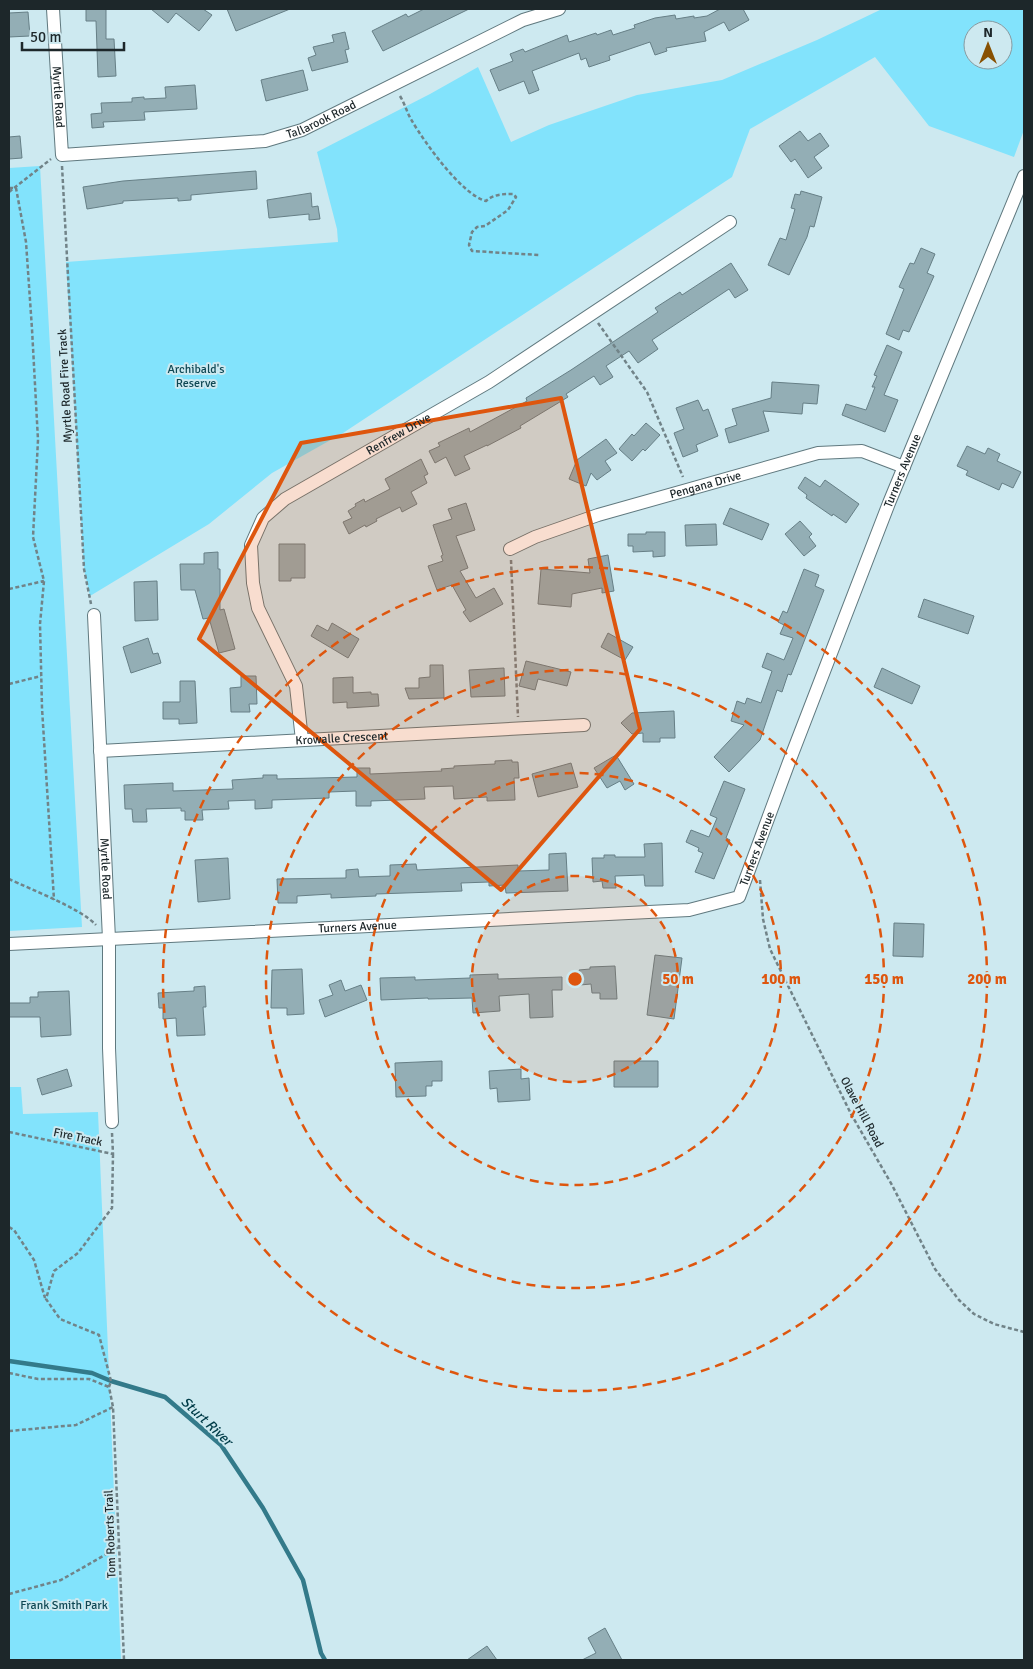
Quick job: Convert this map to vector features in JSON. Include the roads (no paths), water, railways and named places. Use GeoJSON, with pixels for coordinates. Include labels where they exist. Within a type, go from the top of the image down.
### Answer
{"type":"FeatureCollection","features":[{"type":"Feature","properties":{"kind":"street","name":"Myrtle Road"},"geometry":{"type":"LineString","coordinates":[[53,9],[62,155]]}},
{"type":"Feature","properties":{"kind":"street","name":"Tallarook Road"},"geometry":{"type":"LineString","coordinates":[[62,155],[265,141],[302,130],[523,20],[559,9]]}},
{"type":"Feature","properties":{"kind":"street","name":"Turners Avenue"},"geometry":{"type":"LineString","coordinates":[[9,944],[689,910],[739,897],[793,752],[904,467],[1024,176]]}},
{"type":"Feature","properties":{"kind":"street","name":"Renfrew Drive"},"geometry":{"type":"LineString","coordinates":[[302,740],[296,686],[258,608],[253,583],[251,545],[263,518],[285,500],[489,382],[730,222]]}},
{"type":"Feature","properties":{"kind":"street","name":"Pengana Drive"},"geometry":{"type":"LineString","coordinates":[[510,549],[535,536],[562,527],[688,489],[818,453],[862,452],[904,467]]}},
{"type":"Feature","properties":{"kind":"street","name":"Myrtle Road"},"geometry":{"type":"LineString","coordinates":[[94,615],[109,939],[109,1048],[112,1122]]}},
{"type":"Feature","properties":{"kind":"street","name":"Krowalle Crescent"},"geometry":{"type":"LineString","coordinates":[[100,751],[584,725]]}},
{"type":"Feature","properties":{"kind":"waterway","name":"Sturt River"},"geometry":{"type":"LineString","coordinates":[[9,1361],[92,1373],[111,1381],[165,1397],[221,1445],[263,1508],[303,1580],[321,1653],[325,1660]]}},
{"type":"Feature","properties":{"kind":"park label","name":"Archibald's Reserve"},"geometry":{"type":"Point","coordinates":[196,376]}},
{"type":"Feature","properties":{"kind":"park label","name":"Frank Smith Park"},"geometry":{"type":"Point","coordinates":[64,1605]}}]}
